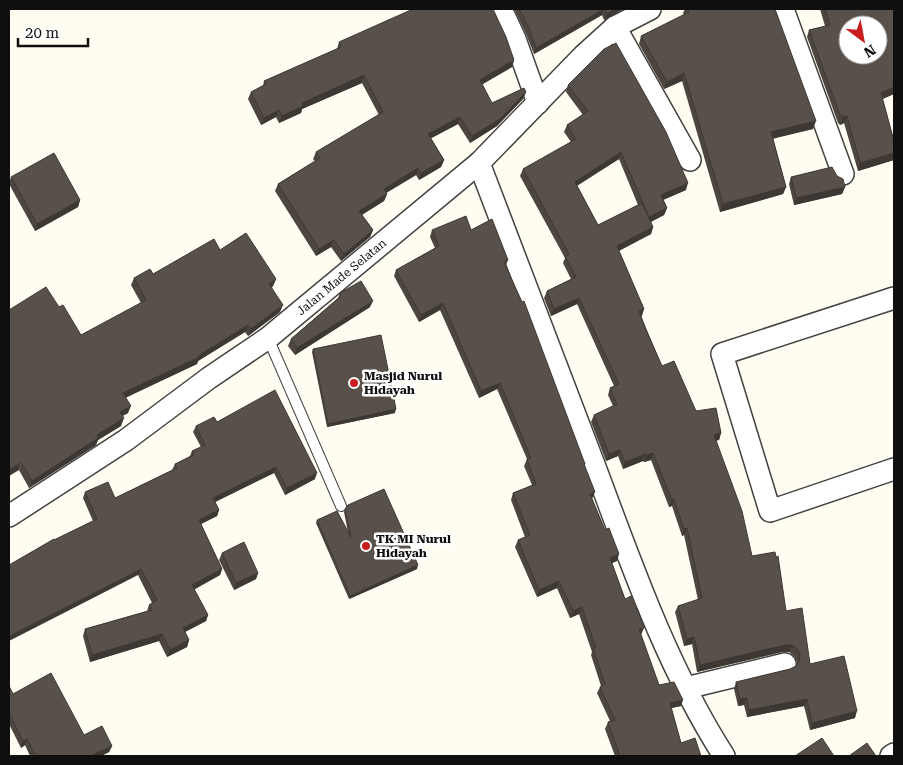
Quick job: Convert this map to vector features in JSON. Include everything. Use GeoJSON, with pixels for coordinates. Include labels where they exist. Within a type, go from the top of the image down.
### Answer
{"type":"FeatureCollection","features":[{"type":"Feature","properties":{"kind":"street"},"geometry":{"type":"LineString","coordinates":[[501,9],[515,40],[538,103]]}},
{"type":"Feature","properties":{"kind":"street","name":"Jalan Made Selatan"},"geometry":{"type":"LineString","coordinates":[[9,516],[126,440],[208,378],[268,338],[479,163],[583,56],[615,27],[650,9]]}},
{"type":"Feature","properties":{"kind":"street"},"geometry":{"type":"LineString","coordinates":[[783,9],[843,174]]}},
{"type":"Feature","properties":{"kind":"street"},"geometry":{"type":"LineString","coordinates":[[615,27],[690,160]]}},
{"type":"Feature","properties":{"kind":"street"},"geometry":{"type":"LineString","coordinates":[[479,163],[648,606],[705,727],[724,756]]}},
{"type":"Feature","properties":{"kind":"street"},"geometry":{"type":"LineString","coordinates":[[894,298],[722,354],[770,511],[894,469]]}},
{"type":"Feature","properties":{"kind":"street"},"geometry":{"type":"LineString","coordinates":[[686,688],[785,664]]}},
{"type":"Feature","properties":{"kind":"lane"},"geometry":{"type":"LineString","coordinates":[[268,338],[341,506]]}},
{"type":"Feature","properties":{"kind":"building"},"geometry":{"type":"Polygon","coordinates":[[[413,9],[493,9],[514,60],[480,80],[492,103],[524,88],[526,92],[500,119],[472,136],[460,117],[428,134],[444,160],[421,173],[418,168],[384,189],[387,194],[359,211],[373,230],[344,254],[334,240],[319,249],[278,184],[320,158],[316,152],[383,112],[364,75],[302,103],[303,106],[282,116],[279,110],[264,118],[251,92],[266,84],[264,81],[341,47],[339,42],[413,9]]]}},
{"type":"Feature","properties":{"kind":"building"},"geometry":{"type":"Polygon","coordinates":[[[519,9],[604,9],[536,48],[529,28],[519,9]]]}},
{"type":"Feature","properties":{"kind":"building"},"geometry":{"type":"Polygon","coordinates":[[[604,9],[615,9],[607,14],[604,9]]]}},
{"type":"Feature","properties":{"kind":"building"},"geometry":{"type":"Polygon","coordinates":[[[688,9],[775,9],[816,121],[771,132],[786,187],[723,204],[684,73],[667,82],[641,36],[689,12],[688,9]]]}},
{"type":"Feature","properties":{"kind":"building"},"geometry":{"type":"Polygon","coordinates":[[[825,9],[894,9],[894,87],[881,93],[894,141],[894,153],[860,163],[847,116],[843,117],[840,115],[809,30],[830,25],[825,9]]]}},
{"type":"Feature","properties":{"kind":"building"},"geometry":{"type":"Polygon","coordinates":[[[616,43],[666,132],[688,183],[661,195],[667,208],[649,217],[621,152],[575,182],[598,225],[642,203],[653,227],[617,246],[644,309],[639,311],[646,330],[662,366],[674,361],[696,411],[716,408],[721,433],[714,435],[742,511],[752,556],[775,552],[776,557],[778,556],[786,611],[802,608],[810,664],[844,656],[857,711],[812,723],[807,699],[749,710],[747,698],[740,699],[736,682],[796,666],[800,655],[792,645],[700,665],[694,637],[687,639],[678,606],[702,598],[687,528],[684,529],[674,499],[672,500],[653,453],[625,462],[620,450],[609,454],[594,415],[617,404],[610,388],[619,384],[579,298],[554,309],[547,291],[576,277],[565,256],[569,254],[523,169],[576,139],[567,125],[588,111],[568,85],[604,49],[616,43]]]}},
{"type":"Feature","properties":{"kind":"building"},"geometry":{"type":"Polygon","coordinates":[[[54,153],[80,200],[37,224],[11,177],[54,153]]]}},
{"type":"Feature","properties":{"kind":"building"},"geometry":{"type":"Polygon","coordinates":[[[832,167],[837,176],[843,179],[845,187],[796,198],[791,177],[832,167]]]}},
{"type":"Feature","properties":{"kind":"building"},"geometry":{"type":"Polygon","coordinates":[[[466,216],[471,230],[492,219],[508,260],[504,262],[522,302],[524,301],[595,492],[590,494],[605,530],[609,528],[619,554],[610,558],[625,599],[631,596],[637,608],[644,628],[639,629],[659,685],[674,682],[683,700],[670,703],[681,743],[695,738],[701,756],[620,756],[608,722],[615,720],[600,687],[605,684],[593,648],[596,648],[582,607],[573,611],[559,581],[539,590],[518,540],[530,535],[513,493],[536,484],[527,459],[531,458],[500,383],[481,391],[443,303],[421,315],[396,270],[439,246],[432,230],[466,216]]]}},
{"type":"Feature","properties":{"kind":"building"},"geometry":{"type":"Polygon","coordinates":[[[246,233],[276,279],[269,284],[283,305],[251,329],[248,325],[199,357],[123,393],[131,406],[120,412],[124,418],[97,435],[98,438],[32,481],[21,462],[9,470],[9,310],[46,287],[59,307],[63,305],[81,335],[146,300],[134,278],[150,269],[153,274],[214,239],[220,250],[246,233]]]}},
{"type":"Feature","properties":{"kind":"building"},"geometry":{"type":"Polygon","coordinates":[[[361,281],[373,301],[297,348],[291,339],[341,296],[340,293],[361,281]]]}},
{"type":"Feature","properties":{"kind":"building","name":"Masjid Nurul Hidayah"},"geometry":{"type":"Polygon","coordinates":[[[381,335],[396,409],[328,424],[313,349],[381,335]]]}},
{"type":"Feature","properties":{"kind":"building"},"geometry":{"type":"Polygon","coordinates":[[[275,390],[317,473],[287,488],[276,467],[213,498],[219,510],[199,520],[222,569],[192,585],[208,615],[183,628],[189,640],[170,650],[162,634],[92,655],[85,629],[152,610],[149,605],[157,600],[141,569],[9,636],[9,565],[54,539],[97,519],[85,492],[108,482],[115,498],[177,468],[175,464],[194,455],[192,451],[205,445],[196,426],[214,417],[217,422],[275,390]]]}},
{"type":"Feature","properties":{"kind":"building","name":"TK MI Nurul Hidayah"},"geometry":{"type":"Polygon","coordinates":[[[384,489],[418,565],[350,596],[317,520],[337,511],[351,537],[345,509],[348,505],[384,489]]]}},
{"type":"Feature","properties":{"kind":"building"},"geometry":{"type":"Polygon","coordinates":[[[244,542],[258,573],[236,583],[222,553],[244,542]]]}},
{"type":"Feature","properties":{"kind":"building"},"geometry":{"type":"Polygon","coordinates":[[[51,673],[84,735],[102,726],[112,746],[90,756],[36,756],[27,739],[23,741],[9,716],[9,686],[13,694],[51,673]]]}},
{"type":"Feature","properties":{"kind":"building"},"geometry":{"type":"Polygon","coordinates":[[[822,738],[834,756],[795,756],[822,738]]]}},
{"type":"Feature","properties":{"kind":"building"},"geometry":{"type":"Polygon","coordinates":[[[867,743],[876,756],[849,756],[867,743]]]}},
{"type":"Feature","properties":{"kind":"place","name":"Masjid Nurul Hidayah"},"geometry":{"type":"Point","coordinates":[354,383]}},
{"type":"Feature","properties":{"kind":"place","name":"TK MI Nurul Hidayah"},"geometry":{"type":"Point","coordinates":[366,546]}}]}
